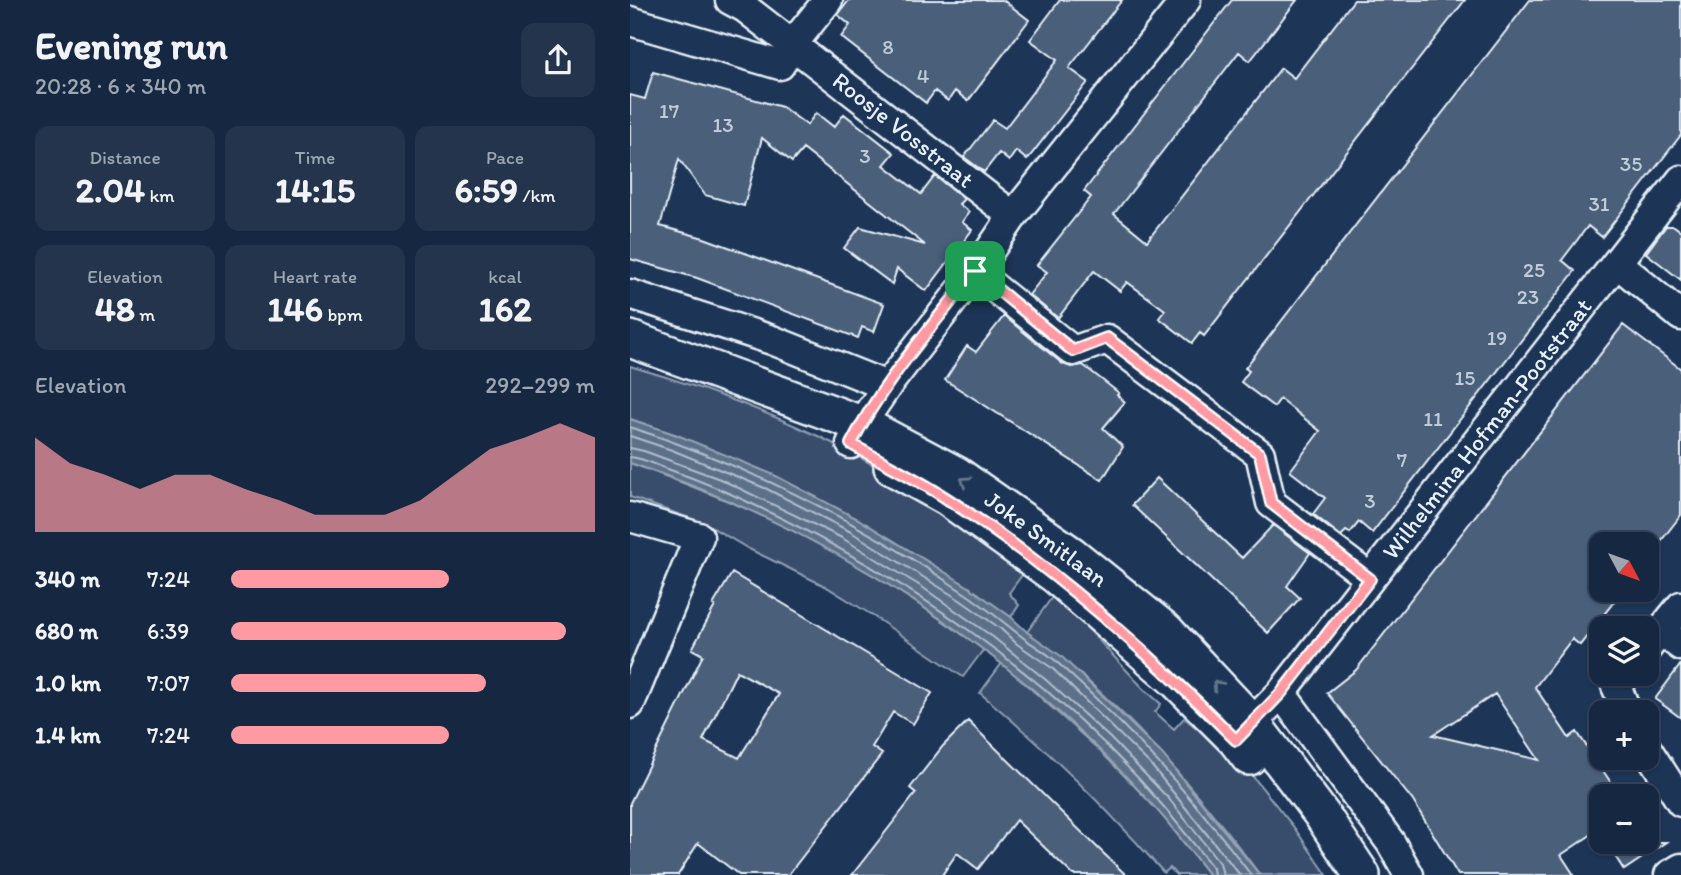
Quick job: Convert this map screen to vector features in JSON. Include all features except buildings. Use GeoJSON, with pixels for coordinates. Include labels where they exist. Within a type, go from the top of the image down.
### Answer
{"type":"FeatureCollection","features":[{"type":"Feature","properties":{"kind":"street","name":"Roosje Vosstraat"},"geometry":{"type":"LineString","coordinates":[[730,0],[745,8],[1013,216]]}},
{"type":"Feature","properties":{"kind":"street"},"geometry":{"type":"LineString","coordinates":[[630,21],[780,65],[792,45],[828,0]]}},
{"type":"Feature","properties":{"kind":"street"},"geometry":{"type":"LineString","coordinates":[[856,434],[887,386],[975,271],[1013,216],[1186,0]]}},
{"type":"Feature","properties":{"kind":"street","name":"Wilhelmina Hofman-Pootstraat"},"geometry":{"type":"LineString","coordinates":[[1244,732],[1281,693],[1681,180]]}},
{"type":"Feature","properties":{"kind":"street"},"geometry":{"type":"LineString","coordinates":[[1617,263],[1681,316]]}},
{"type":"Feature","properties":{"kind":"street"},"geometry":{"type":"LineString","coordinates":[[975,271],[1073,351],[1107,338],[1260,454],[1271,503],[1370,579]]}},
{"type":"Feature","properties":{"kind":"street"},"geometry":{"type":"LineString","coordinates":[[630,294],[772,340],[887,386]]}},
{"type":"Feature","properties":{"kind":"street","name":"Joke Smitlaan"},"geometry":{"type":"LineString","coordinates":[[630,339],[856,434],[1055,575],[1176,680],[1244,732],[1322,816],[1362,875]]}},
{"type":"Feature","properties":{"kind":"street","name":"Joke Smitlaan"},"geometry":{"type":"LineString","coordinates":[[630,360],[856,434]]}},
{"type":"Feature","properties":{"kind":"street"},"geometry":{"type":"LineString","coordinates":[[630,517],[699,537],[630,704]]}},
{"type":"Feature","properties":{"kind":"street"},"geometry":{"type":"LineString","coordinates":[[1663,642],[1681,606]]}},
{"type":"Feature","properties":{"kind":"street"},"geometry":{"type":"LineString","coordinates":[[1281,693],[1391,843],[1409,875]]}},
{"type":"Feature","properties":{"kind":"street","name":"Joke Smitlaan"},"geometry":{"type":"LineString","coordinates":[[1244,732],[1336,875]]}},
{"type":"Feature","properties":{"kind":"street"},"geometry":{"type":"LineString","coordinates":[[1659,768],[1681,802]]}},
{"type":"Feature","properties":{"kind":"street"},"geometry":{"type":"LineString","coordinates":[[1669,875],[1681,868]]}},
{"type":"Feature","properties":{"kind":"shaded area"},"geometry":{"type":"Polygon","coordinates":[[[630,366],[703,389],[774,416],[820,437],[901,481],[1030,564],[1009,593],[1019,605],[1011,617],[969,587],[858,519],[677,435],[630,419],[630,366]]]}},
{"type":"Feature","properties":{"kind":"shaded area"},"geometry":{"type":"Polygon","coordinates":[[[630,463],[734,504],[836,553],[911,599],[984,649],[963,677],[825,586],[749,549],[706,524],[630,497],[630,463]]]}},
{"type":"Feature","properties":{"kind":"shaded area"},"geometry":{"type":"Polygon","coordinates":[[[1055,593],[1161,704],[1155,712],[1174,729],[1184,718],[1242,763],[1293,826],[1327,875],[1260,875],[1209,809],[1123,713],[1060,657],[1027,632],[1055,593]]]}},
{"type":"Feature","properties":{"kind":"shaded area"},"geometry":{"type":"Polygon","coordinates":[[[1002,663],[1098,749],[1157,809],[1209,875],[1176,875],[1170,868],[1164,873],[1075,779],[980,693],[1002,663]]]}},
{"type":"Feature","properties":{"kind":"water"},"geometry":{"type":"Polygon","coordinates":[[[630,419],[677,435],[774,475],[858,519],[969,587],[1011,617],[1061,656],[1163,755],[1260,875],[1209,875],[1163,817],[1101,752],[1043,698],[981,648],[916,602],[848,560],[777,523],[705,491],[630,463],[630,419]]]}},
{"type":"Feature","properties":{"kind":"route"},"geometry":{"type":"LineString","coordinates":[[975,271],[1073,351],[1107,338],[1260,454],[1271,503],[1370,579],[1281,693],[1236,740],[1176,680],[1055,575],[948,498],[851,444],[887,386],[975,271]]}}]}
